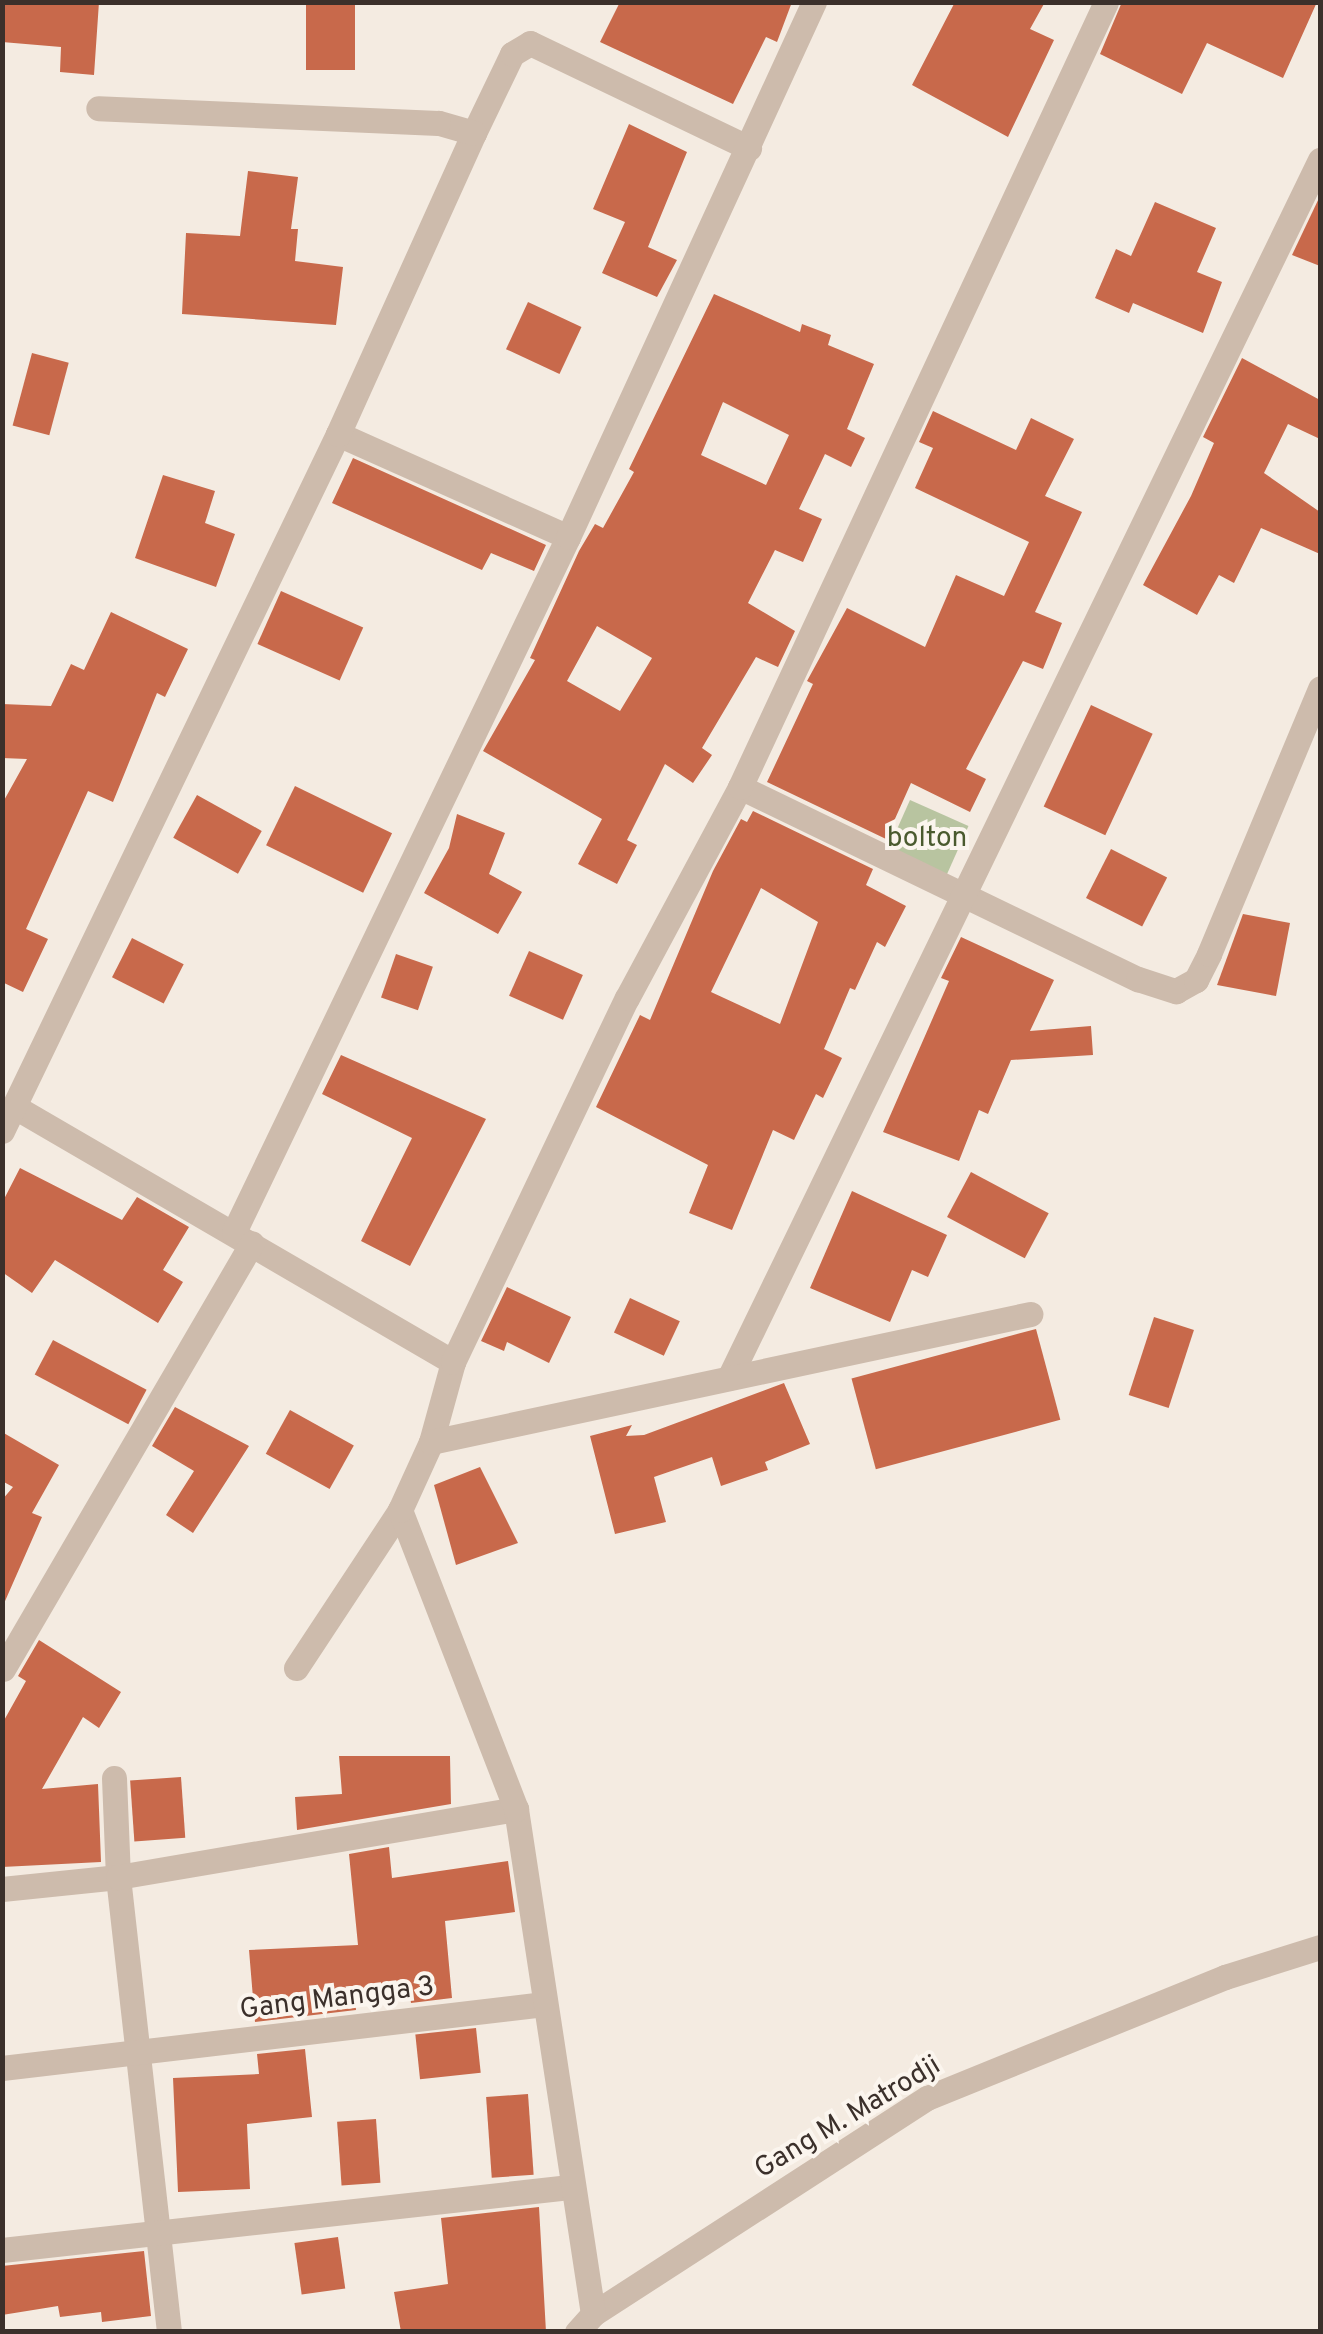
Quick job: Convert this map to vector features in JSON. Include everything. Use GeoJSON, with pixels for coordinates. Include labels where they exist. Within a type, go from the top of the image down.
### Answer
{"type":"FeatureCollection","features":[{"type":"Feature","properties":{"kind":"street"},"geometry":{"type":"LineString","coordinates":[[3,1669],[243,1238],[814,2]]}},
{"type":"Feature","properties":{"kind":"street"},"geometry":{"type":"LineString","coordinates":[[296,1668],[400,1510],[431,1442],[453,1362],[627,998],[740,787],[1106,2]]}},
{"type":"Feature","properties":{"kind":"street"},"geometry":{"type":"LineString","coordinates":[[2,1131],[338,434],[512,54],[530,43],[749,148]]}},
{"type":"Feature","properties":{"kind":"street"},"geometry":{"type":"LineString","coordinates":[[98,108],[438,123],[474,132]]}},
{"type":"Feature","properties":{"kind":"street"},"geometry":{"type":"LineString","coordinates":[[729,1378],[967,896],[1320,160]]}},
{"type":"Feature","properties":{"kind":"street"},"geometry":{"type":"LineString","coordinates":[[338,434],[568,537]]}},
{"type":"Feature","properties":{"kind":"street"},"geometry":{"type":"LineString","coordinates":[[740,787],[1138,979],[1176,990],[1196,980],[1320,688]]}},
{"type":"Feature","properties":{"kind":"street"},"geometry":{"type":"LineString","coordinates":[[15,1107],[453,1362]]}},
{"type":"Feature","properties":{"kind":"street"},"geometry":{"type":"LineString","coordinates":[[431,1442],[1030,1314]]}},
{"type":"Feature","properties":{"kind":"street"},"geometry":{"type":"LineString","coordinates":[[400,1510],[516,1809],[570,2187],[585,2323]]}},
{"type":"Feature","properties":{"kind":"street"},"geometry":{"type":"LineString","coordinates":[[114,1778],[118,1877],[169,2332]]}},
{"type":"Feature","properties":{"kind":"street"},"geometry":{"type":"LineString","coordinates":[[2,1889],[118,1877],[516,1809]]}},
{"type":"Feature","properties":{"kind":"street","name":"Gang M. Matrodji"},"geometry":{"type":"LineString","coordinates":[[585,2323],[928,2098],[1225,1977],[1320,1947]]}},
{"type":"Feature","properties":{"kind":"street","name":"Gang Mangga 3"},"geometry":{"type":"LineString","coordinates":[[2,2068],[544,2004]]}},
{"type":"Feature","properties":{"kind":"street"},"geometry":{"type":"LineString","coordinates":[[2,2250],[570,2187]]}},
{"type":"Feature","properties":{"kind":"green space","name":"bolton"},"geometry":{"type":"Polygon","coordinates":[[[910,800],[968,826],[945,878],[887,852],[910,800]]]}},
{"type":"Feature","properties":{"kind":"building"},"geometry":{"type":"Polygon","coordinates":[[[2,2],[99,2],[94,75],[60,72],[61,47],[2,42],[2,2]]]}},
{"type":"Feature","properties":{"kind":"building"},"geometry":{"type":"Polygon","coordinates":[[[306,2],[355,2],[355,70],[306,70],[306,2]]]}},
{"type":"Feature","properties":{"kind":"building"},"geometry":{"type":"Polygon","coordinates":[[[620,2],[792,2],[777,42],[766,37],[733,104],[600,42],[620,2]]]}},
{"type":"Feature","properties":{"kind":"building"},"geometry":{"type":"Polygon","coordinates":[[[955,2],[1045,2],[1030,29],[1054,40],[1008,137],[912,85],[955,2]]]}},
{"type":"Feature","properties":{"kind":"building"},"geometry":{"type":"Polygon","coordinates":[[[1122,2],[1317,2],[1283,78],[1207,43],[1182,94],[1100,54],[1122,2]]]}},
{"type":"Feature","properties":{"kind":"building"},"geometry":{"type":"Polygon","coordinates":[[[629,124],[687,152],[648,247],[677,260],[657,297],[602,273],[625,222],[593,209],[629,124]]]}},
{"type":"Feature","properties":{"kind":"building"},"geometry":{"type":"Polygon","coordinates":[[[248,171],[298,177],[291,229],[298,229],[295,261],[343,267],[336,325],[182,314],[186,233],[240,236],[248,171]]]}},
{"type":"Feature","properties":{"kind":"building"},"geometry":{"type":"Polygon","coordinates":[[[1320,196],[1320,266],[1292,255],[1320,196]]]}},
{"type":"Feature","properties":{"kind":"building"},"geometry":{"type":"Polygon","coordinates":[[[1155,202],[1216,228],[1197,272],[1222,282],[1203,333],[1133,303],[1129,313],[1095,298],[1116,249],[1131,256],[1155,202]]]}},
{"type":"Feature","properties":{"kind":"building"},"geometry":{"type":"Polygon","coordinates":[[[714,294],[800,332],[802,324],[831,335],[828,345],[874,364],[847,429],[865,438],[851,467],[825,454],[799,509],[822,519],[803,562],[775,550],[748,603],[795,631],[778,667],[756,657],[702,748],[712,755],[693,783],[665,764],[627,840],[637,845],[617,884],[578,864],[602,819],[483,751],[535,660],[530,658],[579,551],[595,524],[603,528],[634,472],[629,469],[714,294]],[[723,402],[701,455],[766,485],[789,435],[723,402]],[[597,626],[567,681],[620,711],[652,658],[597,626]]]}},
{"type":"Feature","properties":{"kind":"building"},"geometry":{"type":"Polygon","coordinates":[[[528,302],[581,327],[559,374],[506,349],[528,302]]]}},
{"type":"Feature","properties":{"kind":"building"},"geometry":{"type":"Polygon","coordinates":[[[32,353],[69,363],[49,435],[13,425],[32,353]]]}},
{"type":"Feature","properties":{"kind":"building"},"geometry":{"type":"Polygon","coordinates":[[[1242,358],[1320,400],[1320,439],[1288,424],[1264,473],[1320,512],[1320,554],[1261,528],[1234,583],[1219,575],[1197,615],[1143,585],[1191,496],[1214,443],[1203,437],[1242,358]]]}},
{"type":"Feature","properties":{"kind":"building"},"geometry":{"type":"Polygon","coordinates":[[[933,411],[1016,450],[1031,418],[1074,439],[1045,496],[1082,512],[1035,612],[1062,623],[1043,669],[1023,661],[966,769],[986,779],[970,812],[911,783],[886,839],[767,782],[813,684],[807,681],[847,608],[925,647],[956,575],[1004,596],[1029,542],[915,488],[933,448],[919,442],[933,411]]]}},
{"type":"Feature","properties":{"kind":"building"},"geometry":{"type":"Polygon","coordinates":[[[353,458],[546,545],[534,571],[491,553],[482,570],[332,503],[353,458]]]}},
{"type":"Feature","properties":{"kind":"building"},"geometry":{"type":"Polygon","coordinates":[[[163,475],[215,491],[205,523],[235,534],[216,587],[135,558],[163,475]]]}},
{"type":"Feature","properties":{"kind":"building"},"geometry":{"type":"Polygon","coordinates":[[[281,591],[363,628],[340,681],[257,644],[281,591]]]}},
{"type":"Feature","properties":{"kind":"building"},"geometry":{"type":"Polygon","coordinates":[[[111,612],[188,649],[165,697],[157,693],[113,802],[88,791],[26,929],[48,939],[23,992],[2,982],[2,804],[27,759],[2,758],[2,704],[51,706],[71,664],[84,670],[111,612]]]}},
{"type":"Feature","properties":{"kind":"building"},"geometry":{"type":"Polygon","coordinates":[[[1091,705],[1153,734],[1105,835],[1044,807],[1091,705]]]}},
{"type":"Feature","properties":{"kind":"building"},"geometry":{"type":"Polygon","coordinates":[[[295,786],[392,833],[363,893],[266,845],[295,786]]]}},
{"type":"Feature","properties":{"kind":"building"},"geometry":{"type":"Polygon","coordinates":[[[197,795],[262,831],[238,874],[173,838],[197,795]]]}},
{"type":"Feature","properties":{"kind":"building"},"geometry":{"type":"Polygon","coordinates":[[[753,811],[873,869],[866,885],[906,906],[885,947],[877,942],[855,990],[850,988],[824,1049],[842,1058],[823,1098],[816,1094],[794,1140],[773,1130],[732,1230],[689,1213],[708,1165],[596,1107],[640,1015],[650,1020],[713,871],[741,819],[747,822],[753,811]],[[761,888],[711,992],[780,1024],[818,922],[761,888]]]}},
{"type":"Feature","properties":{"kind":"building"},"geometry":{"type":"Polygon","coordinates":[[[457,814],[505,833],[489,874],[522,892],[498,934],[424,893],[449,848],[457,814]]]}},
{"type":"Feature","properties":{"kind":"building"},"geometry":{"type":"Polygon","coordinates":[[[1111,849],[1167,878],[1142,927],[1086,898],[1111,849]]]}},
{"type":"Feature","properties":{"kind":"building"},"geometry":{"type":"Polygon","coordinates":[[[1243,914],[1290,923],[1276,996],[1217,985],[1243,914]]]}},
{"type":"Feature","properties":{"kind":"building"},"geometry":{"type":"Polygon","coordinates":[[[961,937],[1054,980],[1030,1031],[1091,1026],[1093,1055],[1011,1060],[988,1114],[979,1110],[959,1161],[883,1132],[949,981],[941,978],[961,937]]]}},
{"type":"Feature","properties":{"kind":"building"},"geometry":{"type":"Polygon","coordinates":[[[132,938],[184,964],[164,1004],[112,977],[132,938]]]}},
{"type":"Feature","properties":{"kind":"building"},"geometry":{"type":"Polygon","coordinates":[[[529,951],[583,975],[563,1020],[509,996],[529,951]]]}},
{"type":"Feature","properties":{"kind":"building"},"geometry":{"type":"Polygon","coordinates":[[[396,954],[433,967],[418,1010],[381,997],[396,954]]]}},
{"type":"Feature","properties":{"kind":"building"},"geometry":{"type":"Polygon","coordinates":[[[341,1055],[486,1119],[410,1266],[361,1241],[412,1138],[322,1094],[341,1055]]]}},
{"type":"Feature","properties":{"kind":"building"},"geometry":{"type":"Polygon","coordinates":[[[20,1168],[122,1220],[137,1197],[189,1227],[163,1270],[183,1282],[158,1323],[55,1260],[32,1293],[2,1272],[2,1203],[20,1168]]]}},
{"type":"Feature","properties":{"kind":"building"},"geometry":{"type":"Polygon","coordinates":[[[971,1172],[1049,1213],[1025,1258],[947,1217],[971,1172]]]}},
{"type":"Feature","properties":{"kind":"building"},"geometry":{"type":"Polygon","coordinates":[[[852,1191],[947,1235],[928,1277],[912,1270],[890,1322],[810,1288],[852,1191]]]}},
{"type":"Feature","properties":{"kind":"building"},"geometry":{"type":"Polygon","coordinates":[[[507,1287],[571,1317],[549,1363],[507,1342],[504,1351],[481,1341],[507,1287]]]}},
{"type":"Feature","properties":{"kind":"building"},"geometry":{"type":"Polygon","coordinates":[[[630,1298],[680,1321],[664,1356],[614,1332],[630,1298]]]}},
{"type":"Feature","properties":{"kind":"building"},"geometry":{"type":"Polygon","coordinates":[[[1154,1317],[1194,1330],[1169,1408],[1129,1395],[1154,1317]]]}},
{"type":"Feature","properties":{"kind":"building"},"geometry":{"type":"Polygon","coordinates":[[[1036,1329],[1060,1420],[876,1469],[852,1378],[1036,1329]]]}},
{"type":"Feature","properties":{"kind":"building"},"geometry":{"type":"Polygon","coordinates":[[[53,1340],[147,1390],[128,1424],[35,1374],[53,1340]]]}},
{"type":"Feature","properties":{"kind":"building"},"geometry":{"type":"Polygon","coordinates":[[[784,1383],[810,1444],[765,1462],[768,1470],[721,1486],[712,1457],[654,1477],[666,1522],[615,1534],[590,1436],[632,1425],[626,1436],[644,1435],[784,1383]]]}},
{"type":"Feature","properties":{"kind":"building"},"geometry":{"type":"Polygon","coordinates":[[[175,1407],[249,1446],[193,1533],[166,1515],[194,1471],[152,1446],[175,1407]]]}},
{"type":"Feature","properties":{"kind":"building"},"geometry":{"type":"Polygon","coordinates":[[[290,1410],[354,1445],[330,1489],[266,1454],[290,1410]]]}},
{"type":"Feature","properties":{"kind":"building"},"geometry":{"type":"Polygon","coordinates":[[[2,1432],[59,1465],[32,1513],[42,1517],[2,1608],[2,1500],[13,1487],[2,1481],[2,1432]]]}},
{"type":"Feature","properties":{"kind":"building"},"geometry":{"type":"Polygon","coordinates":[[[480,1467],[518,1543],[456,1565],[434,1485],[480,1467]]]}},
{"type":"Feature","properties":{"kind":"building"},"geometry":{"type":"Polygon","coordinates":[[[39,1640],[121,1692],[99,1728],[83,1717],[42,1789],[98,1784],[101,1862],[2,1867],[2,1724],[26,1681],[18,1676],[39,1640]]]}},
{"type":"Feature","properties":{"kind":"building"},"geometry":{"type":"Polygon","coordinates":[[[339,1756],[450,1756],[451,1804],[297,1830],[295,1797],[342,1794],[339,1756]]]}},
{"type":"Feature","properties":{"kind":"building"},"geometry":{"type":"Polygon","coordinates":[[[181,1777],[185,1838],[134,1841],[130,1781],[181,1777]]]}},
{"type":"Feature","properties":{"kind":"building"},"geometry":{"type":"Polygon","coordinates":[[[389,1847],[392,1878],[508,1861],[515,1912],[445,1921],[452,1998],[411,2003],[409,1988],[355,1994],[356,2010],[255,2022],[249,1950],[358,1945],[349,1854],[389,1847]]]}},
{"type":"Feature","properties":{"kind":"building"},"geometry":{"type":"Polygon","coordinates":[[[476,2028],[481,2073],[420,2079],[415,2034],[476,2028]]]}},
{"type":"Feature","properties":{"kind":"building"},"geometry":{"type":"Polygon","coordinates":[[[305,2049],[312,2117],[247,2124],[250,2189],[178,2192],[173,2078],[259,2074],[257,2054],[305,2049]]]}},
{"type":"Feature","properties":{"kind":"building"},"geometry":{"type":"Polygon","coordinates":[[[528,2094],[534,2175],[492,2178],[486,2097],[528,2094]]]}},
{"type":"Feature","properties":{"kind":"building"},"geometry":{"type":"Polygon","coordinates":[[[376,2119],[380,2183],[342,2186],[337,2122],[376,2119]]]}},
{"type":"Feature","properties":{"kind":"building"},"geometry":{"type":"Polygon","coordinates":[[[539,2207],[546,2332],[401,2332],[394,2292],[448,2284],[441,2218],[539,2207]]]}},
{"type":"Feature","properties":{"kind":"building"},"geometry":{"type":"Polygon","coordinates":[[[338,2237],[345,2288],[302,2295],[294,2243],[338,2237]]]}},
{"type":"Feature","properties":{"kind":"building"},"geometry":{"type":"Polygon","coordinates":[[[144,2251],[151,2316],[102,2322],[101,2312],[60,2317],[58,2306],[2,2315],[2,2266],[144,2251]]]}}]}
